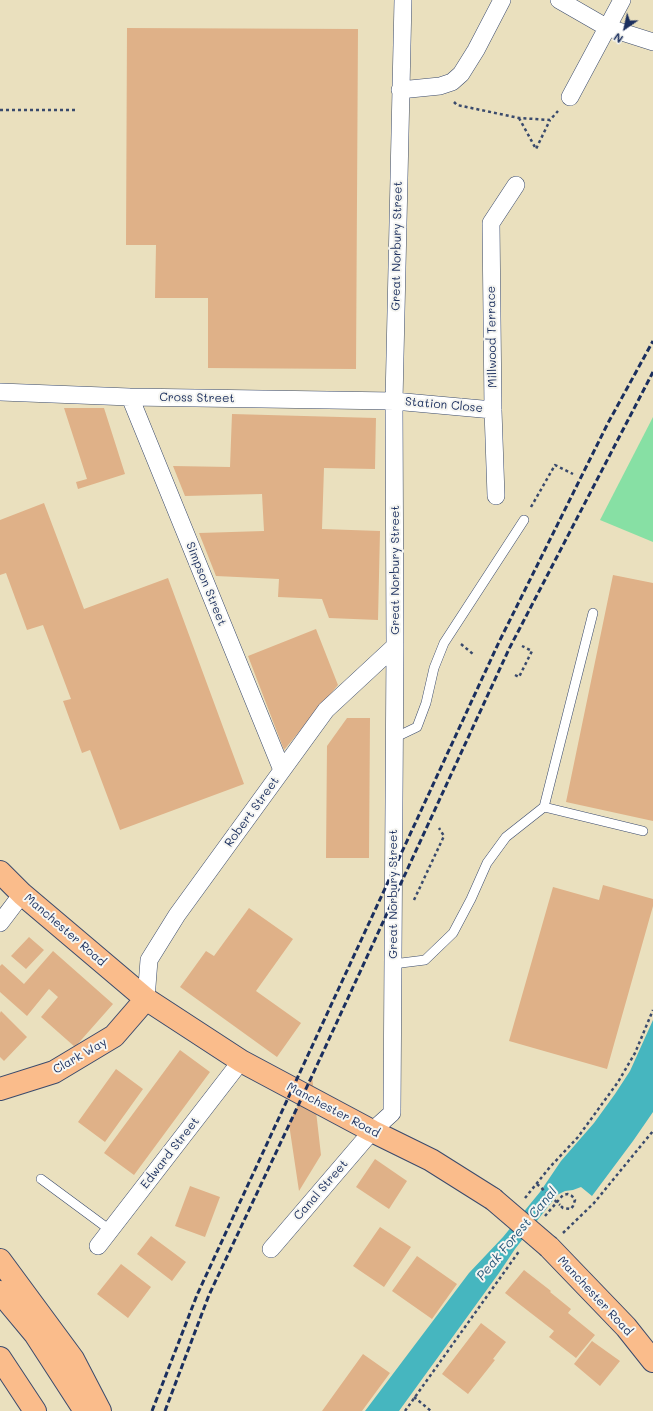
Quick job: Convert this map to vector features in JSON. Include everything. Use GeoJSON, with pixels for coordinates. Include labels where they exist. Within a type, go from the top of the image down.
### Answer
{"type":"FeatureCollection","features":[{"type":"Feature","properties":{"kind":"main road","name":"Manchester Road"},"geometry":{"type":"LineString","coordinates":[[0,872],[22,894],[146,1000],[241,1061],[372,1131],[431,1160],[493,1199],[549,1247],[626,1327],[653,1361]]}},
{"type":"Feature","properties":{"kind":"main road","name":"Clark Way"},"geometry":{"type":"LineString","coordinates":[[0,1089],[54,1072],[114,1036],[146,1000]]}},
{"type":"Feature","properties":{"kind":"main road"},"geometry":{"type":"LineString","coordinates":[[0,1260],[73,1360],[100,1411]]}},
{"type":"Feature","properties":{"kind":"main road"},"geometry":{"type":"LineString","coordinates":[[0,1292],[35,1334],[85,1411]]}},
{"type":"Feature","properties":{"kind":"main road"},"geometry":{"type":"LineString","coordinates":[[0,1358],[35,1411]]}},
{"type":"Feature","properties":{"kind":"street","name":"Great Norbury Street"},"geometry":{"type":"LineString","coordinates":[[372,1131],[392,1113],[395,646],[394,401],[403,0]]}},
{"type":"Feature","properties":{"kind":"street"},"geometry":{"type":"LineString","coordinates":[[400,90],[440,86],[452,82],[464,70],[502,0]]}},
{"type":"Feature","properties":{"kind":"street"},"geometry":{"type":"LineString","coordinates":[[559,0],[606,27],[653,42]]}},
{"type":"Feature","properties":{"kind":"street"},"geometry":{"type":"LineString","coordinates":[[570,97],[606,27],[622,0]]}},
{"type":"Feature","properties":{"kind":"street","name":"Millwood Terrace"},"geometry":{"type":"LineString","coordinates":[[496,496],[493,410],[491,223],[516,185]]}},
{"type":"Feature","properties":{"kind":"street","name":"Cross Street"},"geometry":{"type":"LineString","coordinates":[[0,392],[130,397],[394,401]]}},
{"type":"Feature","properties":{"kind":"street","name":"Simpson Street"},"geometry":{"type":"LineString","coordinates":[[130,397],[282,770]]}},
{"type":"Feature","properties":{"kind":"street","name":"Station Close"},"geometry":{"type":"LineString","coordinates":[[394,401],[493,410]]}},
{"type":"Feature","properties":{"kind":"street","name":"Robert Street"},"geometry":{"type":"LineString","coordinates":[[146,1000],[149,960],[177,915],[326,710],[395,646]]}},
{"type":"Feature","properties":{"kind":"street"},"geometry":{"type":"LineString","coordinates":[[0,923],[22,894]]}},
{"type":"Feature","properties":{"kind":"street","name":"Edward Street"},"geometry":{"type":"LineString","coordinates":[[98,1246],[241,1061]]}},
{"type":"Feature","properties":{"kind":"street","name":"Canal Street"},"geometry":{"type":"LineString","coordinates":[[271,1249],[372,1131]]}},
{"type":"Feature","properties":{"kind":"lane"},"geometry":{"type":"LineString","coordinates":[[394,738],[417,727],[426,703],[434,668],[444,643],[524,520]]}},
{"type":"Feature","properties":{"kind":"lane"},"geometry":{"type":"LineString","coordinates":[[393,964],[424,960],[453,933],[471,899],[487,863],[506,837],[544,807],[593,613]]}},
{"type":"Feature","properties":{"kind":"lane"},"geometry":{"type":"LineString","coordinates":[[544,807],[643,831]]}},
{"type":"Feature","properties":{"kind":"lane"},"geometry":{"type":"LineString","coordinates":[[41,1179],[110,1230]]}},
{"type":"Feature","properties":{"kind":"path"},"geometry":{"type":"LineString","coordinates":[[440,86],[457,105],[519,118],[550,120]]}},
{"type":"Feature","properties":{"kind":"path"},"geometry":{"type":"LineString","coordinates":[[519,118],[536,149],[550,120],[570,97]]}},
{"type":"Feature","properties":{"kind":"path"},"geometry":{"type":"LineString","coordinates":[[0,110],[76,110]]}},
{"type":"Feature","properties":{"kind":"path"},"geometry":{"type":"LineString","coordinates":[[524,520],[555,465],[573,474]]}},
{"type":"Feature","properties":{"kind":"path"},"geometry":{"type":"LineString","coordinates":[[515,675],[519,677],[532,651],[522,646]]}},
{"type":"Feature","properties":{"kind":"path"},"geometry":{"type":"LineString","coordinates":[[393,917],[409,910],[444,836],[439,828]]}},
{"type":"Feature","properties":{"kind":"path"},"geometry":{"type":"LineString","coordinates":[[524,1199],[578,1136],[618,1082],[635,1053],[653,1010]]}},
{"type":"Feature","properties":{"kind":"path"},"geometry":{"type":"LineString","coordinates":[[549,1247],[594,1203],[653,1131]]}},
{"type":"Feature","properties":{"kind":"path"},"geometry":{"type":"LineString","coordinates":[[537,1184],[560,1205],[563,1208],[571,1208],[575,1200],[574,1197],[568,1194],[563,1195],[545,1216]]}},
{"type":"Feature","properties":{"kind":"path"},"geometry":{"type":"LineString","coordinates":[[405,1411],[521,1248]]}},
{"type":"Feature","properties":{"kind":"path"},"geometry":{"type":"LineString","coordinates":[[414,1397],[430,1411]]}},
{"type":"Feature","properties":{"kind":"green space"},"geometry":{"type":"Polygon","coordinates":[[[653,417],[653,542],[600,520],[653,417]]]}},
{"type":"Feature","properties":{"kind":"water","name":"Peak Forest Canal"},"geometry":{"type":"Polygon","coordinates":[[[653,1020],[653,1112],[633,1141],[592,1196],[581,1187],[565,1191],[557,1195],[515,1249],[399,1411],[365,1411],[469,1273],[503,1237],[540,1192],[561,1161],[594,1123],[630,1071],[653,1020]]]}},
{"type":"Feature","properties":{"kind":"building"},"geometry":{"type":"Polygon","coordinates":[[[127,28],[358,29],[356,369],[208,368],[208,298],[155,298],[156,245],[126,245],[127,28]]]}},
{"type":"Feature","properties":{"kind":"building"},"geometry":{"type":"Polygon","coordinates":[[[64,408],[104,408],[125,474],[78,489],[76,482],[87,479],[64,408]]]}},
{"type":"Feature","properties":{"kind":"building"},"geometry":{"type":"Polygon","coordinates":[[[232,414],[376,418],[375,469],[324,468],[322,529],[380,531],[378,620],[329,618],[322,599],[278,597],[279,579],[216,576],[199,533],[264,531],[262,494],[185,496],[173,466],[230,467],[232,414]]]}},
{"type":"Feature","properties":{"kind":"building"},"geometry":{"type":"Polygon","coordinates":[[[44,503],[84,609],[168,578],[244,784],[120,830],[90,750],[82,753],[63,701],[71,699],[43,625],[27,630],[6,573],[0,575],[0,520],[44,503]]]}},
{"type":"Feature","properties":{"kind":"building"},"geometry":{"type":"Polygon","coordinates":[[[613,575],[653,583],[653,821],[566,802],[613,575]]]}},
{"type":"Feature","properties":{"kind":"building"},"geometry":{"type":"Polygon","coordinates":[[[316,629],[338,685],[284,750],[248,656],[316,629]]]}},
{"type":"Feature","properties":{"kind":"building"},"geometry":{"type":"Polygon","coordinates":[[[347,718],[370,718],[369,858],[326,858],[327,746],[347,718]]]}},
{"type":"Feature","properties":{"kind":"building"},"geometry":{"type":"Polygon","coordinates":[[[603,885],[653,899],[653,906],[607,1069],[509,1041],[553,887],[599,900],[603,885]]]}},
{"type":"Feature","properties":{"kind":"building"},"geometry":{"type":"Polygon","coordinates":[[[249,908],[293,939],[256,991],[301,1023],[277,1057],[180,987],[206,951],[214,956],[249,908]]]}},
{"type":"Feature","properties":{"kind":"building"},"geometry":{"type":"Polygon","coordinates":[[[29,937],[44,950],[26,969],[11,956],[29,937]]]}},
{"type":"Feature","properties":{"kind":"building"},"geometry":{"type":"Polygon","coordinates":[[[53,951],[113,1004],[75,1047],[41,1017],[58,997],[49,989],[27,1016],[0,992],[0,966],[2,964],[24,984],[53,951]]]}},
{"type":"Feature","properties":{"kind":"building"},"geometry":{"type":"Polygon","coordinates":[[[1,1011],[27,1037],[4,1061],[0,1057],[1,1011]]]}},
{"type":"Feature","properties":{"kind":"building"},"geometry":{"type":"Polygon","coordinates":[[[180,1050],[210,1072],[134,1175],[104,1153],[180,1050]]]}},
{"type":"Feature","properties":{"kind":"building"},"geometry":{"type":"Polygon","coordinates":[[[116,1069],[143,1089],[105,1142],[78,1122],[116,1069]]]}},
{"type":"Feature","properties":{"kind":"building"},"geometry":{"type":"Polygon","coordinates":[[[312,1076],[321,1155],[299,1191],[289,1124],[312,1076]]]}},
{"type":"Feature","properties":{"kind":"building"},"geometry":{"type":"Polygon","coordinates":[[[375,1159],[407,1181],[389,1209],[356,1187],[375,1159]]]}},
{"type":"Feature","properties":{"kind":"building"},"geometry":{"type":"Polygon","coordinates":[[[190,1186],[220,1197],[205,1237],[175,1226],[190,1186]]]}},
{"type":"Feature","properties":{"kind":"building"},"geometry":{"type":"Polygon","coordinates":[[[380,1227],[411,1247],[384,1287],[353,1266],[380,1227]]]}},
{"type":"Feature","properties":{"kind":"building"},"geometry":{"type":"Polygon","coordinates":[[[151,1236],[186,1262],[172,1281],[137,1254],[151,1236]]]}},
{"type":"Feature","properties":{"kind":"building"},"geometry":{"type":"Polygon","coordinates":[[[417,1256],[457,1284],[432,1319],[392,1291],[417,1256]]]}},
{"type":"Feature","properties":{"kind":"building"},"geometry":{"type":"Polygon","coordinates":[[[121,1264],[151,1287],[128,1318],[97,1294],[121,1264]]]}},
{"type":"Feature","properties":{"kind":"building"},"geometry":{"type":"Polygon","coordinates":[[[524,1270],[571,1309],[568,1313],[595,1335],[576,1358],[549,1337],[554,1331],[505,1293],[524,1270]]]}},
{"type":"Feature","properties":{"kind":"building"},"geometry":{"type":"Polygon","coordinates":[[[481,1323],[506,1342],[493,1359],[495,1360],[468,1394],[442,1374],[481,1323]]]}},
{"type":"Feature","properties":{"kind":"building"},"geometry":{"type":"Polygon","coordinates":[[[592,1341],[620,1361],[600,1386],[574,1364],[592,1341]]]}},
{"type":"Feature","properties":{"kind":"building"},"geometry":{"type":"Polygon","coordinates":[[[363,1354],[390,1373],[362,1411],[322,1411],[363,1354]]]}},
{"type":"Feature","properties":{"kind":"railway"},"geometry":{"type":"LineString","coordinates":[[152,1411],[197,1295],[499,642],[608,423],[653,341]]}},
{"type":"Feature","properties":{"kind":"railway"},"geometry":{"type":"LineString","coordinates":[[165,1411],[209,1295],[509,649],[653,372]]}}]}
